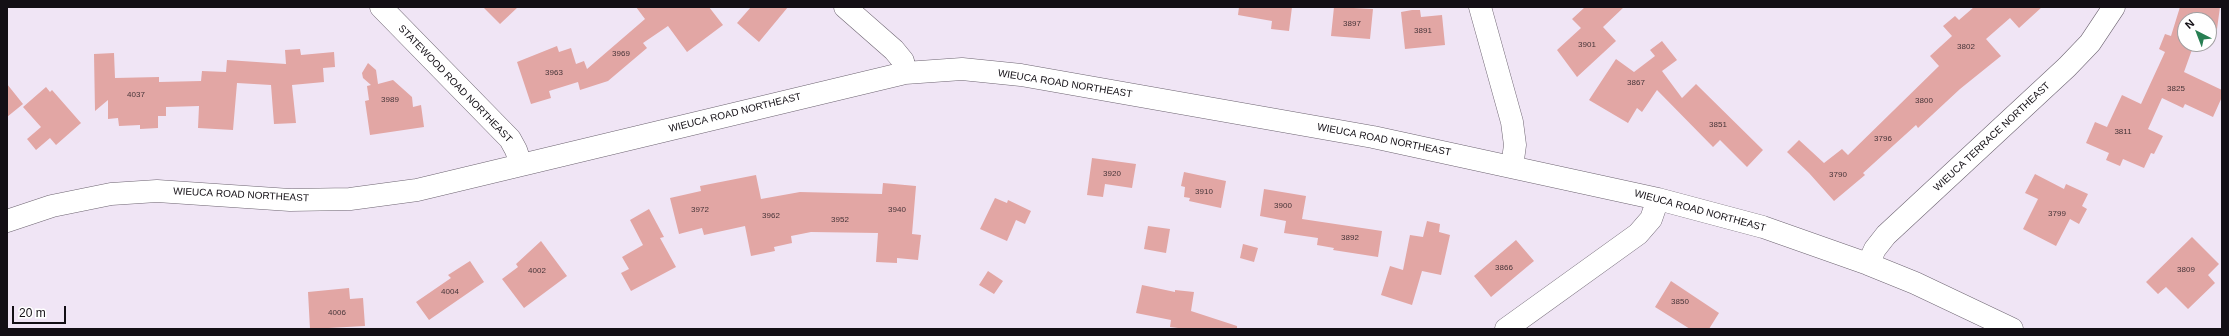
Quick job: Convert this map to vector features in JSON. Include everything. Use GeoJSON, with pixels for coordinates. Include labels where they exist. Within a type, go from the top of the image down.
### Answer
{"type":"FeatureCollection","features":[{"type":"Feature","properties":{"kind":"street","name":"STATEWOOD ROAD NORTHEAST"},"geometry":{"type":"LineString","coordinates":[[382,7],[510,139],[516,150],[521,165]]}},
{"type":"Feature","properties":{"kind":"street"},"geometry":{"type":"LineString","coordinates":[[846,7],[894,50],[903,61],[905,72]]}},
{"type":"Feature","properties":{"kind":"street"},"geometry":{"type":"LineString","coordinates":[[1480,7],[1512,122],[1515,145],[1512,167]]}},
{"type":"Feature","properties":{"kind":"street","name":"WIEUCA TERRACE NORTHEAST"},"geometry":{"type":"LineString","coordinates":[[1868,264],[1875,249],[1886,235],[2072,63],[2090,43],[2114,7]]}},
{"type":"Feature","properties":{"kind":"street","name":"WIEUCA ROAD NORTHEAST"},"geometry":{"type":"LineString","coordinates":[[7,221],[52,206],[103,194],[157,191],[290,200],[350,199],[417,190],[905,72],[962,69],[1021,75],[1373,137],[1658,199],[1762,227],[1868,264],[1915,283],[2012,329]]}},
{"type":"Feature","properties":{"kind":"street"},"geometry":{"type":"LineString","coordinates":[[1506,329],[1638,234],[1651,219],[1658,199]]}},
{"type":"Feature","properties":{"kind":"building"},"geometry":{"type":"Polygon","coordinates":[[[483,7],[518,7],[500,24],[483,7]]]}},
{"type":"Feature","properties":{"kind":"building"},"geometry":{"type":"Polygon","coordinates":[[[636,7],[709,7],[723,25],[687,52],[668,26],[643,43],[647,48],[608,81],[580,90],[578,82],[549,91],[551,98],[531,104],[517,62],[557,46],[559,52],[571,48],[576,64],[584,61],[587,69],[645,19],[636,7]]]}},
{"type":"Feature","properties":{"kind":"building"},"geometry":{"type":"Polygon","coordinates":[[[751,7],[788,7],[759,42],[737,23],[751,7]]]}},
{"type":"Feature","properties":{"kind":"building"},"geometry":{"type":"Polygon","coordinates":[[[1239,7],[1292,7],[1289,31],[1271,29],[1272,21],[1238,15],[1239,7]]]}},
{"type":"Feature","properties":{"kind":"building"},"geometry":{"type":"Polygon","coordinates":[[[1334,7],[1373,9],[1370,39],[1331,36],[1334,7]]]}},
{"type":"Feature","properties":{"kind":"building"},"geometry":{"type":"Polygon","coordinates":[[[1585,7],[1624,7],[1603,27],[1616,41],[1577,77],[1557,50],[1581,28],[1572,19],[1585,7]]]}},
{"type":"Feature","properties":{"kind":"building"},"geometry":{"type":"Polygon","coordinates":[[[1974,7],[2042,7],[2019,28],[2010,18],[1986,39],[2001,56],[1960,89],[1918,128],[1916,125],[1863,173],[1865,175],[1834,201],[1809,173],[1787,152],[1799,140],[1824,163],[1842,149],[1848,155],[1939,66],[1930,56],[1952,36],[1943,26],[1955,16],[1959,20],[1974,7]]]}},
{"type":"Feature","properties":{"kind":"building"},"geometry":{"type":"Polygon","coordinates":[[[2180,7],[2220,7],[2217,29],[2217,12],[2178,12],[2180,7]]]}},
{"type":"Feature","properties":{"kind":"building"},"geometry":{"type":"Polygon","coordinates":[[[1420,10],[1421,17],[1442,15],[1445,45],[1405,49],[1401,12],[1420,10]]]}},
{"type":"Feature","properties":{"kind":"building"},"geometry":{"type":"Polygon","coordinates":[[[2177,17],[2177,52],[2191,52],[2184,72],[2222,90],[2222,97],[2213,117],[2185,104],[2183,108],[2162,98],[2148,129],[2163,136],[2154,154],[2151,153],[2144,168],[2123,159],[2120,166],[2106,160],[2109,153],[2086,143],[2095,122],[2107,127],[2122,95],[2141,104],[2165,52],[2159,49],[2165,34],[2171,36],[2177,17]]]}},
{"type":"Feature","properties":{"kind":"building"},"geometry":{"type":"Polygon","coordinates":[[[1662,41],[1677,60],[1662,71],[1682,98],[1696,84],[1763,150],[1747,167],[1720,140],[1713,147],[1657,90],[1642,112],[1637,108],[1628,123],[1589,100],[1616,59],[1634,72],[1655,56],[1650,50],[1662,41]]]}},
{"type":"Feature","properties":{"kind":"building"},"geometry":{"type":"Polygon","coordinates":[[[300,49],[301,55],[334,52],[335,67],[323,68],[324,82],[292,85],[296,123],[274,124],[271,85],[237,83],[233,130],[198,128],[199,106],[166,107],[166,116],[158,116],[158,128],[140,129],[140,125],[119,126],[118,118],[108,119],[108,100],[95,111],[94,54],[114,53],[115,78],[159,77],[159,82],[201,81],[202,71],[226,72],[227,60],[286,64],[285,50],[300,49]]]}},
{"type":"Feature","properties":{"kind":"building"},"geometry":{"type":"Polygon","coordinates":[[[368,63],[376,70],[378,84],[393,80],[412,97],[413,107],[421,105],[424,127],[370,135],[365,101],[369,100],[367,86],[371,85],[363,78],[362,73],[368,63]]]}},
{"type":"Feature","properties":{"kind":"building"},"geometry":{"type":"Polygon","coordinates":[[[7,84],[23,104],[7,117],[7,84]]]}},
{"type":"Feature","properties":{"kind":"building"},"geometry":{"type":"Polygon","coordinates":[[[46,87],[50,92],[52,90],[81,123],[56,145],[50,138],[36,150],[27,139],[41,127],[23,107],[46,87]]]}},
{"type":"Feature","properties":{"kind":"building"},"geometry":{"type":"Polygon","coordinates":[[[1092,158],[1136,164],[1132,188],[1105,184],[1103,197],[1087,195],[1092,158]]]}},
{"type":"Feature","properties":{"kind":"building"},"geometry":{"type":"Polygon","coordinates":[[[1184,172],[1226,181],[1221,208],[1189,201],[1190,198],[1184,197],[1185,187],[1181,186],[1184,172]]]}},
{"type":"Feature","properties":{"kind":"building"},"geometry":{"type":"Polygon","coordinates":[[[2035,174],[2064,189],[2066,184],[2088,194],[2082,206],[2087,209],[2079,224],[2070,219],[2056,246],[2023,229],[2038,199],[2025,193],[2035,174]]]}},
{"type":"Feature","properties":{"kind":"building"},"geometry":{"type":"Polygon","coordinates":[[[756,175],[761,199],[800,192],[882,194],[883,183],[916,186],[912,234],[921,235],[918,260],[897,258],[897,263],[876,262],[878,233],[811,232],[791,236],[792,243],[774,247],[775,251],[751,256],[745,226],[704,235],[702,228],[679,234],[670,198],[701,191],[700,186],[756,175]]]}},
{"type":"Feature","properties":{"kind":"building"},"geometry":{"type":"Polygon","coordinates":[[[1264,189],[1306,196],[1302,219],[1382,231],[1378,257],[1333,250],[1334,248],[1317,245],[1318,238],[1284,233],[1286,221],[1260,216],[1264,189]]]}},
{"type":"Feature","properties":{"kind":"building"},"geometry":{"type":"Polygon","coordinates":[[[995,198],[1007,203],[1008,200],[1031,211],[1025,224],[1016,220],[1007,241],[980,229],[995,198]]]}},
{"type":"Feature","properties":{"kind":"building"},"geometry":{"type":"Polygon","coordinates":[[[649,209],[664,237],[660,238],[676,267],[631,291],[621,273],[629,269],[622,257],[643,245],[630,220],[649,209]]]}},
{"type":"Feature","properties":{"kind":"building"},"geometry":{"type":"Polygon","coordinates":[[[1427,221],[1440,224],[1439,232],[1450,235],[1441,275],[1422,271],[1412,305],[1381,295],[1390,266],[1403,270],[1410,235],[1423,237],[1427,221]]]}},
{"type":"Feature","properties":{"kind":"building"},"geometry":{"type":"Polygon","coordinates":[[[1148,226],[1170,229],[1166,253],[1144,249],[1148,226]]]}},
{"type":"Feature","properties":{"kind":"building"},"geometry":{"type":"Polygon","coordinates":[[[2192,237],[2219,264],[2208,275],[2215,283],[2188,309],[2166,287],[2158,294],[2146,282],[2192,237]]]}},
{"type":"Feature","properties":{"kind":"building"},"geometry":{"type":"Polygon","coordinates":[[[1516,240],[1534,261],[1491,297],[1474,276],[1516,240]]]}},
{"type":"Feature","properties":{"kind":"building"},"geometry":{"type":"Polygon","coordinates":[[[541,241],[567,276],[524,308],[502,279],[518,267],[516,264],[541,241]]]}},
{"type":"Feature","properties":{"kind":"building"},"geometry":{"type":"Polygon","coordinates":[[[1243,244],[1258,248],[1254,262],[1240,258],[1243,244]]]}},
{"type":"Feature","properties":{"kind":"building"},"geometry":{"type":"Polygon","coordinates":[[[470,261],[484,282],[429,320],[416,302],[451,278],[448,275],[470,261]]]}},
{"type":"Feature","properties":{"kind":"building"},"geometry":{"type":"Polygon","coordinates":[[[988,271],[1003,281],[994,294],[979,285],[988,271]]]}},
{"type":"Feature","properties":{"kind":"building"},"geometry":{"type":"Polygon","coordinates":[[[1671,281],[1719,313],[1709,329],[1690,329],[1655,307],[1671,281]]]}},
{"type":"Feature","properties":{"kind":"building"},"geometry":{"type":"Polygon","coordinates":[[[1142,285],[1175,292],[1175,290],[1194,292],[1191,311],[1237,326],[1237,329],[1186,329],[1170,327],[1171,320],[1136,313],[1142,285]]]}},
{"type":"Feature","properties":{"kind":"building"},"geometry":{"type":"Polygon","coordinates":[[[349,288],[350,299],[363,298],[365,326],[310,329],[308,292],[349,288]]]}}]}
